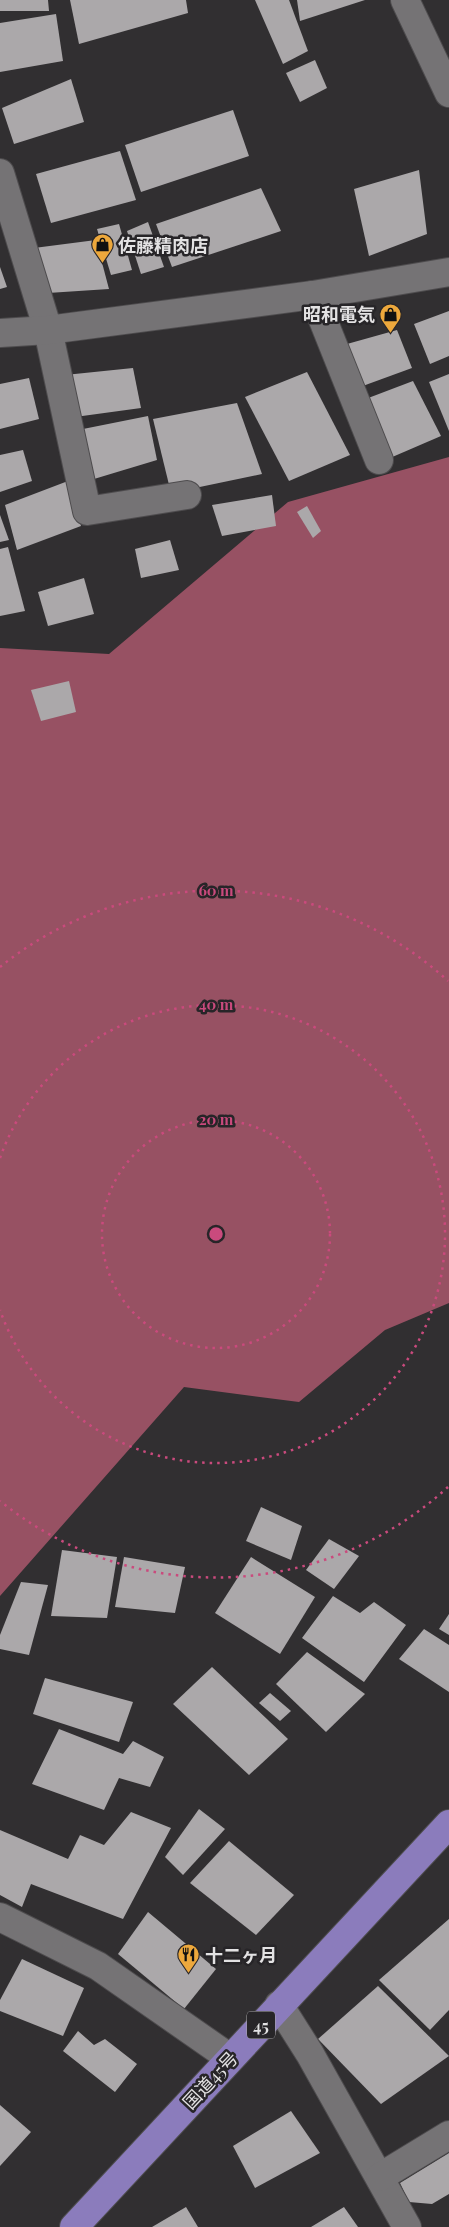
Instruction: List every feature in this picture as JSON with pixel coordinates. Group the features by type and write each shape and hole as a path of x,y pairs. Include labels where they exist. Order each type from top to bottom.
{"highway":[{"name":"国道45号","path":"74,2227 449,1824"}],"street":[{"path":"404,0 449,93"},
{"path":"0,173 48,330 87,511 187,494"},
{"path":"0,333 48,330 313,295 449,272"},
{"path":"313,295 379,460"},
{"path":"0,1917 98,1966 230,2058"},
{"path":"279,2005 310,2054 406,2227"},
{"path":"380,2178 449,2135"}],"shaded area":[{"path":"449,457 449,1303 385,1330 299,1402 184,1387 0,1596 0,648 109,654 288,502"}],"building":[{"path":"0,0 48,0 49,11 0,11"},
{"path":"70,0 186,0 188,13 79,44"},
{"path":"255,0 289,0 308,51 283,64"},
{"path":"297,0 365,0 300,21"},
{"path":"56,14 63,61 0,72 0,23"},
{"path":"315,60 327,88 300,102 286,73"},
{"path":"71,79 84,122 14,144 2,108"},
{"path":"233,110 249,156 141,192 125,145"},
{"path":"120,151 136,200 51,223 36,174"},
{"path":"419,170 427,234 369,256 354,189"},
{"path":"261,188 281,231 172,267 156,224"},
{"path":"148,222 164,267 141,274 127,231"},
{"path":"119,224 132,270 111,275 97,229"},
{"path":"96,240 109,289 48,293 34,248"},
{"path":"0,267 7,287 0,289"},
{"path":"449,311 449,356 430,364 414,324"},
{"path":"397,330 412,368 360,387 347,344"},
{"path":"133,368 141,408 75,417 65,375"},
{"path":"307,372 350,455 289,481 245,397"},
{"path":"449,374 449,431 429,382"},
{"path":"29,378 39,419 0,429 0,384"},
{"path":"413,381 441,436 390,458 363,400"},
{"path":"237,403 262,474 171,493 153,419"},
{"path":"148,416 157,460 94,479 83,429"},
{"path":"23,450 32,481 0,492 0,455"},
{"path":"68,481 81,526 17,550 5,505"},
{"path":"272,495 276,526 222,536 212,505"},
{"path":"307,506 321,531 313,538 297,512"},
{"path":"0,515 9,540 0,542"},
{"path":"170,540 179,570 141,578 135,549"},
{"path":"8,547 25,611 0,616 0,549"},
{"path":"84,578 94,614 48,626 38,592"},
{"path":"69,681 76,712 41,721 31,690"},
{"path":"261,1507 302,1526 291,1560 246,1541"},
{"path":"329,1539 359,1556 334,1589 306,1570"},
{"path":"62,1550 117,1557 107,1618 51,1616"},
{"path":"124,1557 185,1567 175,1613 115,1607"},
{"path":"251,1557 315,1597 280,1654 215,1613"},
{"path":"21,1582 48,1585 29,1655 0,1649 0,1635"},
{"path":"333,1596 360,1613 374,1602 406,1625 364,1682 302,1638"},
{"path":"449,1614 449,1635 439,1629"},
{"path":"424,1629 449,1645 449,1692 399,1659"},
{"path":"307,1652 365,1694 326,1732 276,1684"},
{"path":"212,1667 288,1739 249,1775 173,1704"},
{"path":"45,1678 133,1702 119,1742 33,1714"},
{"path":"270,1693 291,1711 280,1721 259,1703"},
{"path":"59,1729 123,1754 133,1741 164,1757 150,1787 119,1778 104,1810 32,1784"},
{"path":"199,1809 225,1829 183,1875 165,1857"},
{"path":"131,1812 171,1828 123,1919 31,1884 22,1907 0,1895 0,1830 68,1859 80,1835 104,1845"},
{"path":"229,1841 294,1895 256,1935 190,1883"},
{"path":"148,1912 216,1969 184,2009 118,1954"},
{"path":"449,1919 449,2010 430,2030 379,1980"},
{"path":"22,1959 84,1988 63,2036 0,2011 0,2000"},
{"path":"378,1986 449,2056 381,2104 318,2039"},
{"path":"78,2031 94,2045 105,2039 137,2064 115,2092 63,2051"},
{"path":"0,2105 31,2132 0,2166"},
{"path":"291,2111 320,2153 255,2188 233,2146"},
{"path":"449,2153 449,2194 432,2204 409,2202 400,2183"},
{"path":"186,2207 198,2227 152,2227"},
{"path":"344,2207 358,2227 311,2227"}],"place":[{"name":"佐藤精肉店","path":"102,264"},
{"name":"昭和電気","path":"391,333"},
{"name":"十二ヶ月","path":"189,1974"}]}
